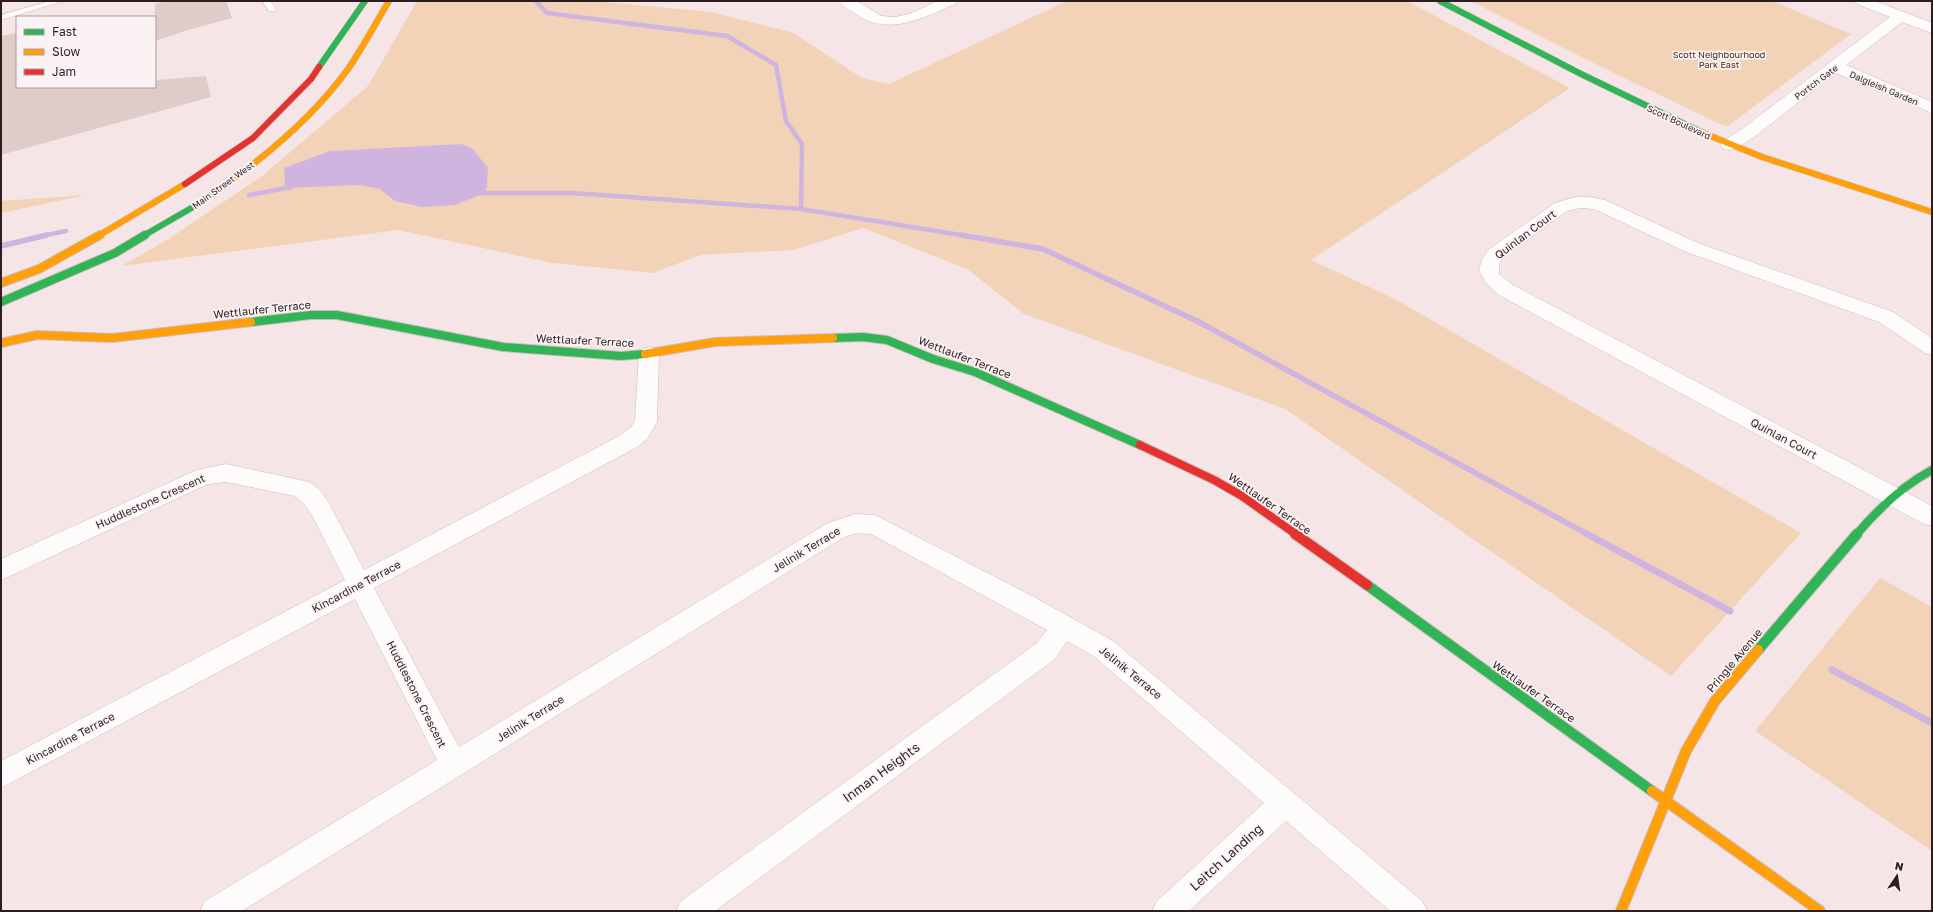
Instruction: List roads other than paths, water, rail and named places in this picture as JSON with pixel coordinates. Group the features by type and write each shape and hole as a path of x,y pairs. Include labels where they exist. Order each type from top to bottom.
{"street":[{"name":"Main Street West","path":"1,283 39,269 115,227 212,168 253,138 311,79 365,1"},
{"name":"Main Street West","path":"1,302 114,253 200,203 240,175 309,114 341,78 389,1"},
{"path":"846,1 875,18 893,21 906,19 950,1"},
{"name":"Scott Boulevard","path":"1440,1 1599,83 1729,145 1776,162 1932,212"},
{"path":"1862,1 1932,28"},
{"name":"Portch Gate","path":"1729,145 1748,133 1836,67 1900,16"},
{"name":"Dalgleish Garden","path":"1836,67 1932,108"},
{"name":"Quinlan Court","path":"1894,497 1506,290 1494,280 1488,270 1488,264 1495,254 1561,207 1578,202 1599,204 1691,247 1886,317 1932,348"},
{"name":"Wettlaufer Terrace","path":"1,343 37,335 112,338 311,315 337,315 503,347 594,354 649,354 715,342 863,337 887,340 932,359 975,372 1175,461 1214,480 1242,496 1820,911"},
{"name":"Kincardine Terrace","path":"1,775 629,441 640,433 646,422 649,354"},
{"name":"Pringle Avenue","path":"1621,911 1630,892 1681,761 1703,718 1731,681 1877,510 1915,479 1932,470"},
{"name":"Huddlestone Crescent","path":"1,570 205,476 226,473 302,488 312,497 321,510 454,765"},
{"path":"1894,497 1932,517"},
{"name":"Jelinik Terrace","path":"215,911 849,524 857,522 875,525 1104,649 1412,911"},
{"name":"Inman Heights","path":"691,911 1046,650 1064,626"},
{"name":"Leitch Landing","path":"1167,911 1286,803"}],"lane":[{"path":"1,18 59,1"},
{"path":"266,1 272,9"}],"waterway":[{"path":"536,1 547,13 727,36 776,65 786,121 802,144 801,209"},
{"path":"249,195 292,187"},
{"path":"475,193 572,193 801,209"},
{"path":"801,209 964,236"},
{"path":"42,236 66,231"},
{"path":"1,246 47,235"},
{"path":"964,236 1043,249 1199,322 1589,535"},
{"path":"1587,534 1730,611"},
{"path":"1832,670 1932,723"}],"park label":[{"name":"Scott Neighbourhood Park East","path":"1719,60"}]}
